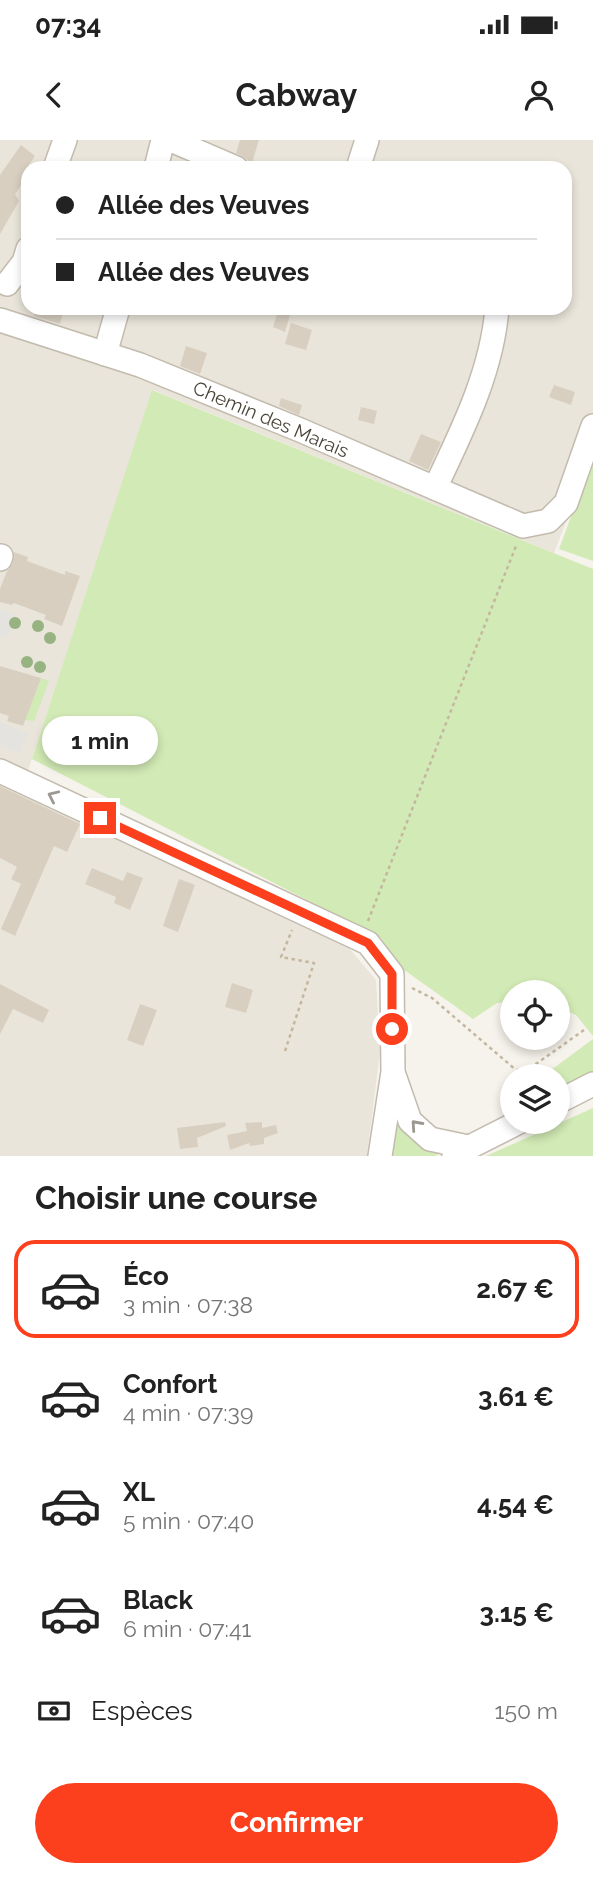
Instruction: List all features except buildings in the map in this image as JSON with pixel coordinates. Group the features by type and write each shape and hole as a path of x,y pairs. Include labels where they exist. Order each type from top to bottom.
{"street":[{"path":"58,161 65,140"},
{"path":"158,161 163,140"},
{"path":"171,140 220,161"},
{"path":"360,161 367,140"},
{"path":"7,284 21,265"},
{"path":"105,354 116,315"},
{"path":"435,488 472,408 495,339 497,315"},
{"name":"Chemin des Marais","path":"0,320 140,365 523,526"},
{"path":"523,526 548,520 566,503 593,426"},
{"path":"0,771 368,943 392,974 393,1072 380,1156"},
{"path":"393,1072 410,1121 430,1139 460,1152 500,1132"},
{"path":"570,1096 593,1084"}],"path":[{"path":"361,940 523,526"},
{"path":"285,1051 314,963 281,957 300,911"},
{"path":"392,986 404,985 432,998 516,1070 529,1069 584,1030"}],"shaded area":[{"path":"0,140 593,140 593,453 554,553 153,390 28,771 348,947 376,980 380,1051 367,1156 0,1156"},
{"path":"0,609 16,615 7,639 0,636"},
{"path":"0,722 28,733 20,754 0,746"}],"green space":[{"path":"152,390 593,569 593,1036 576,1015 570,1012 570,980 500,980 500,1003 473,1019 400,967 381,938 32,759"},
{"path":"593,458 593,561 559,549"},
{"path":"41,678 49,681 34,721 25,720"},
{"path":"593,1039 593,1073 570,1085 570,1064 559,1064"},
{"path":"593,1108 593,1156 486,1156 535,1134 570,1134 570,1118"},
{"path":"394,1111 411,1138 439,1154 386,1156"}],"route":[{"path":"100,818 368,943 392,974 392,1029"}]}
